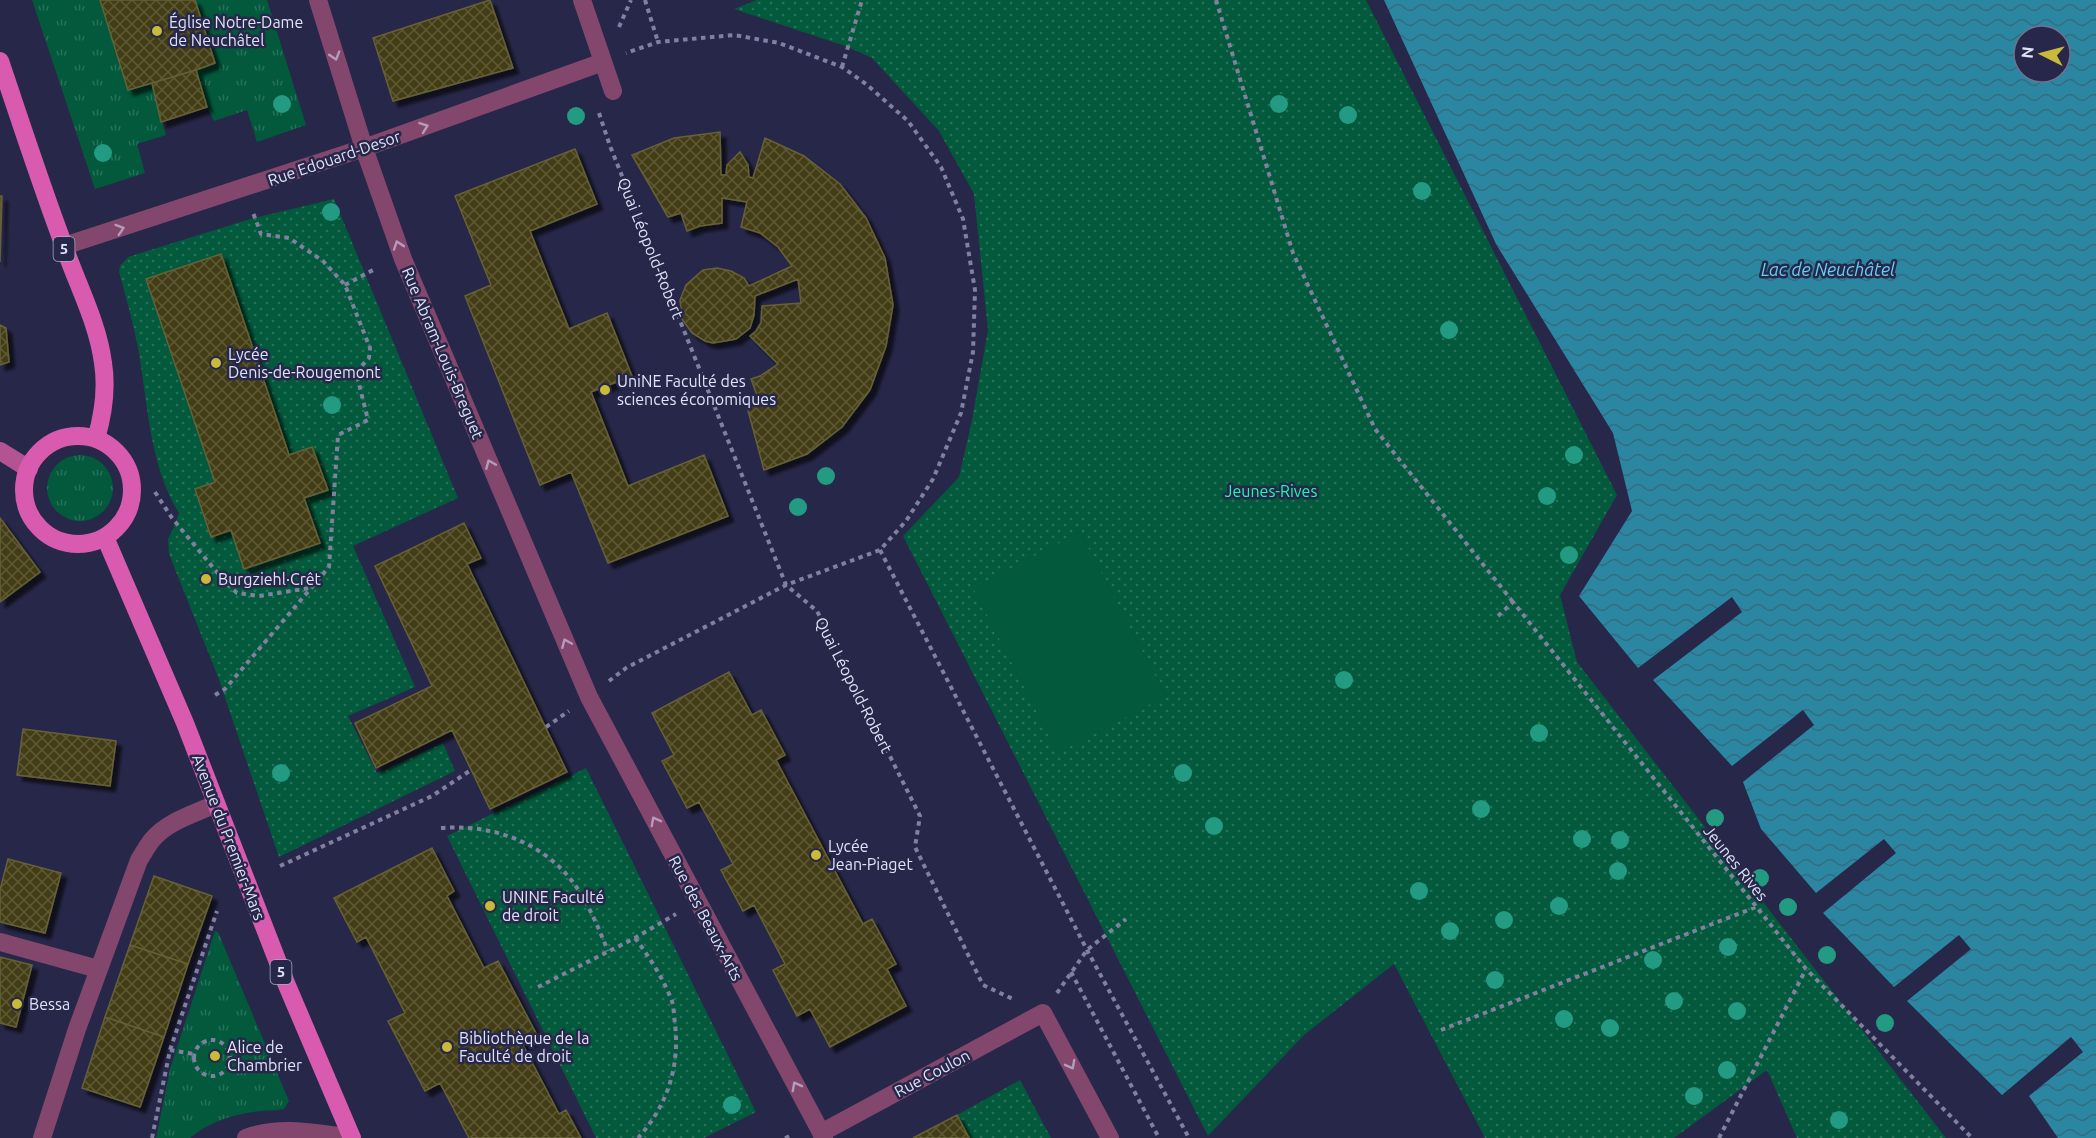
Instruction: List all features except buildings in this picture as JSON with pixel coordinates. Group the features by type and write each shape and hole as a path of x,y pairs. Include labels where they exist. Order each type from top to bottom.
{"main road":[{"name":"5","path":"0,61 94,326 103,362 105,390 96,439"},
{"path":"80,436 96,439 111,448 123,460 130,476 132,493 129,510 120,525 105,537 94,542 67,543 55,539 34,521 26,502 25,482 29,469 44,450 64,438 80,436"},
{"name":"Avenue du Premier-Mars","path":"105,537 180,712 286,983 352,1138"}],"street":[{"name":"Rue Abram-Louis-Breguet","path":"318,0 364,148 402,259 589,697"},
{"path":"582,0 613,91"},
{"name":"Rue Edouard-Desor","path":"64,246 364,148 603,62"},
{"path":"0,451 29,469"},
{"name":"Rue des Beaux-Arts","path":"589,697 822,1136"},
{"path":"42,1138 98,969 139,860 153,839 176,822 216,804"},
{"path":"0,942 98,969"},
{"path":"1043,1013 1110,1138"},
{"name":"Rue Coulon","path":"822,1136 1043,1013"},
{"path":"246,1138 289,1130 352,1138"}],"path":[{"path":"645,0 658,42"},
{"path":"842,67 862,0"},
{"name":"Jeunes Rives","path":"1216,0 1293,253 1375,429 1806,969 1972,1138"},
{"path":"546,727 626,668 786,585 880,550 906,521 933,479 961,413 973,352 975,290 963,219 941,167 908,121 866,84 842,67 779,43 734,35 658,42 603,62"},
{"name":"Quai Léopold-Robert","path":"597,105 614,157 786,585 818,611 920,816 915,847 983,985 1043,1013"},
{"path":"215,695 225,689 329,567 338,435 368,420 356,372 369,358 370,348 345,285 323,261 288,238 261,234 250,206"},
{"path":"345,285 374,270"},
{"path":"155,492 172,518 225,582 237,592 259,596 311,588"},
{"path":"880,550 1087,950 1189,1138"},
{"path":"1498,616 1513,602"},
{"path":"280,866 432,796 471,770"},
{"path":"441,828 460,826 480,828 509,836 544,854 572,880 590,908 608,951"},
{"path":"538,987 635,938 698,901"},
{"path":"1442,1030 1756,907"},
{"path":"152,1138 170,1050 217,911"},
{"path":"1126,919 1087,950 1071,972 1159,1138"},
{"path":"635,938 655,965 673,1004 677,1041 673,1077 661,1107 638,1138"},
{"path":"1719,1138 1806,969"},
{"path":"214,1040 222,1043 228,1050 230,1058 226,1067 219,1074 210,1076 200,1072 195,1064 194,1054 198,1046 205,1041 214,1040"},
{"path":"170,1050 194,1054"}],"green space":[{"path":"32,0 100,0 128,90 152,83 166,135 137,144 145,173 95,189"},
{"path":"195,0 267,0 306,125 257,142 247,110 214,121 207,107 196,70 215,62"},
{"name":"Jeunes-Rives","path":"757,0 1366,0 1617,495 1560,595 1577,662 1946,1138 1797,1138 1767,1070 1674,1138 1485,1138 1394,964 1304,1035 1208,1136 903,536 959,477 972,420 988,330 974,194 939,131 872,58 848,47 734,9"},
{"path":"334,199 458,498 353,546 415,687 348,716 377,773 443,743 455,771 279,857 218,677 169,554 168,539 179,513 161,475 155,454 138,348 119,272 120,266 128,257 250,219"},
{"path":"80,455 92,458 103,465 110,476 113,488 110,500 103,511 92,518 80,521 68,518 57,511 50,500 47,488 50,476 57,465 68,458"},
{"path":"1080,532 1166,696 1058,753 973,588"},
{"path":"586,768 756,1112 704,1138 596,1138 447,836"},
{"path":"215,931 218,932 289,1101 284,1109 251,1112 223,1119 190,1138 156,1138 170,1069"},
{"path":"1020,1080 1051,1138 969,1138 957,1115"}],"water":[{"name":"Lac de Neuchâtel","path":"1384,0 2096,0 2096,1138 2058,1138 2029,1096 2083,1052 2071,1037 2002,1095 1907,1001 1971,949 1959,935 1894,987 1823,913 1896,853 1884,839 1816,893 1761,829 1743,782 1814,725 1803,710 1732,766 1653,680 1742,612 1732,597 1638,668 1579,596 1632,511 1613,433 1496,244"}],"place":[{"name":"Église Notre-Dame de Neuchâtel","path":"157,31"},
{"name":"Lycée Denis-de-Rougemont","path":"216,363"},
{"name":"UniNE Faculté des sciences économiques","path":"605,390"},
{"name":"Burgziehl·Crêt","path":"206,579"},
{"name":"Lycée Jean-Piaget","path":"816,855"},
{"name":"UNINE Faculté de droit","path":"490,906"},
{"name":"Bessa","path":"17,1004"},
{"name":"Bibliothèque de la Faculté de droit","path":"447,1047"},
{"name":"Alice de Chambrier","path":"215,1056"}]}
